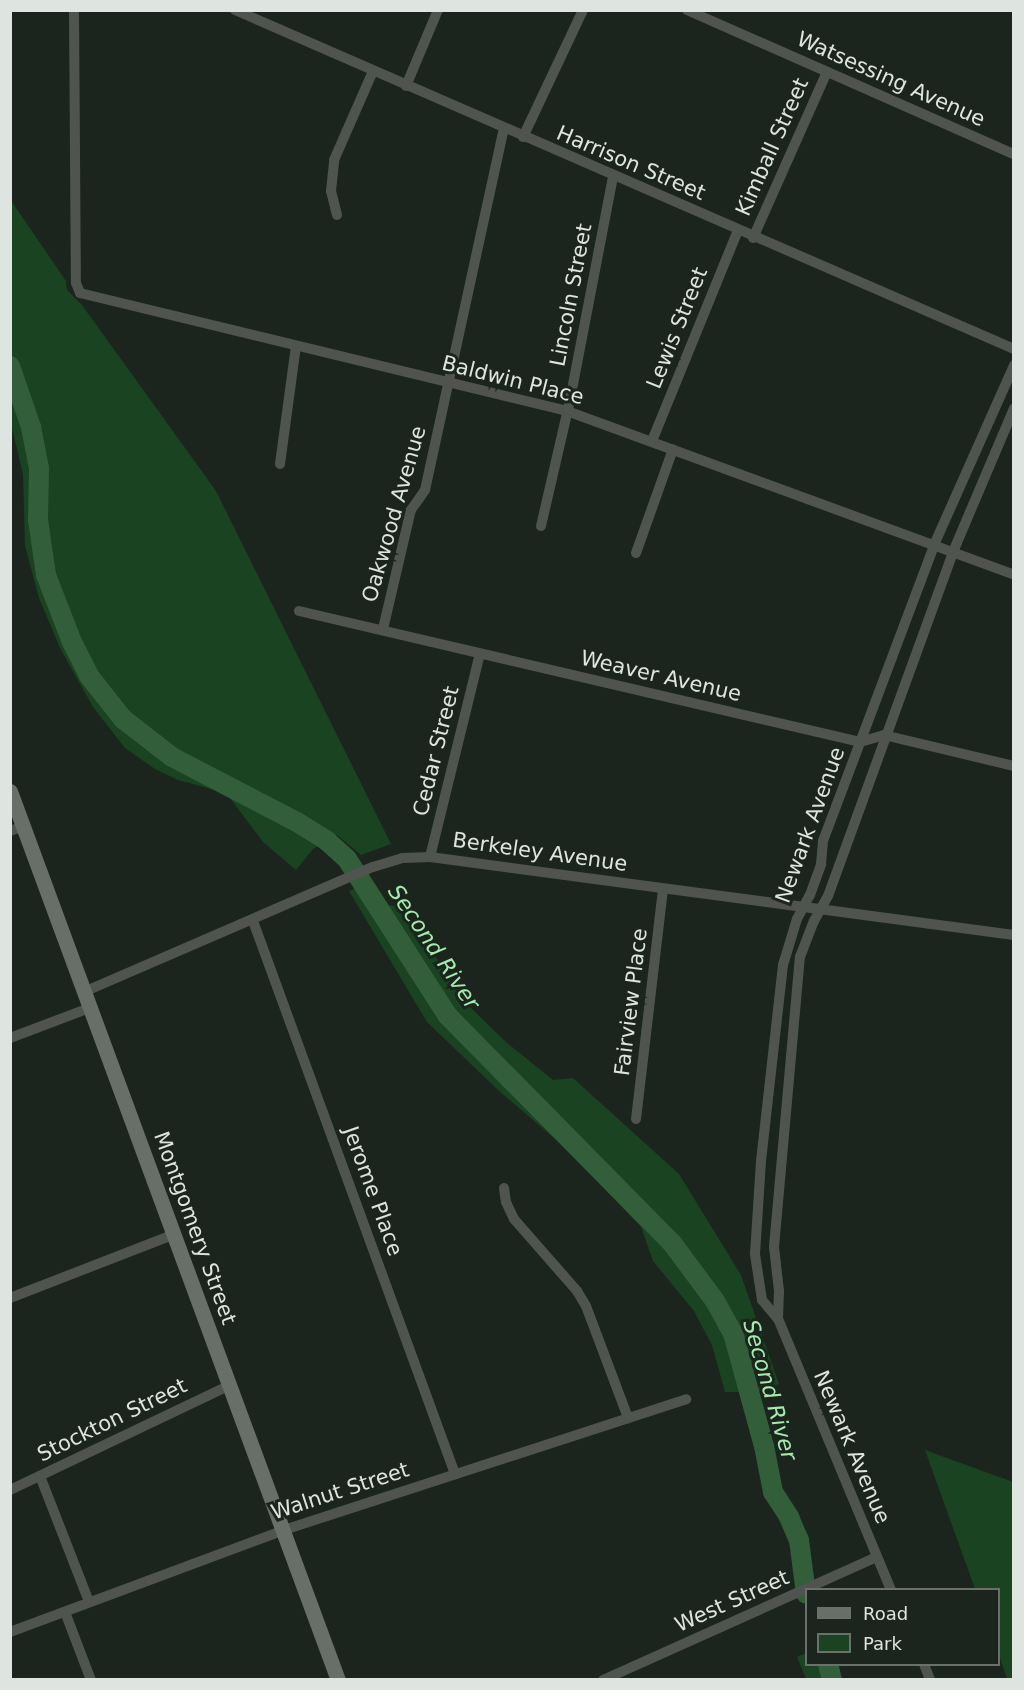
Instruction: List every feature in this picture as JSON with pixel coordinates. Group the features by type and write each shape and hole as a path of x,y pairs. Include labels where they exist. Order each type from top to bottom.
{"street":[{"name":"Baldwin Place","path":"74,10 76,283 80,293 567,411 1014,575"},
{"name":"Harrison Street","path":"235,10 1014,349"},
{"path":"406,86 438,10"},
{"path":"523,137 583,10"},
{"name":"Watsessing Avenue","path":"687,10 1014,154"},
{"path":"337,215 331,191 334,160 373,71"},
{"name":"Kimball Street","path":"753,237 827,72"},
{"name":"Oakwood Avenue","path":"383,629 411,510 425,490 504,129"},
{"name":"Lincoln Street","path":"541,526 567,411 613,176"},
{"name":"Lewis Street","path":"652,441 738,230"},
{"path":"280,464 296,346"},
{"name":"Newark Avenue","path":"890,1588 778,1319 762,1300 756,1254 760,1172 783,965 796,919 804,907 821,864 823,841 934,545 1014,365"},
{"name":"Newark Avenue","path":"778,1319 779,1291 774,1247 800,957 828,896 884,735 953,552 1014,408"},
{"path":"636,553 673,449"},
{"name":"Weaver Avenue","path":"299,611 860,742 884,735 1014,766"},
{"name":"Cedar Street","path":"430,857 480,654"},
{"name":"Montgomery Street","path":"10,791 17,828 86,991 338,1680"},
{"name":"Berkeley Avenue","path":"86,991 253,921 344,879 403,858 430,857 1014,934"},
{"name":"Fairview Place","path":"636,1119 663,889"},
{"name":"Jerome Place","path":"253,921 455,1474"},
{"path":"10,1038 92,1007"},
{"path":"504,1188 506,1202 514,1219 577,1292 586,1306 628,1418"},
{"path":"10,1298 175,1234"},
{"name":"Stockton Street","path":"10,1490 230,1385"},
{"name":"Walnut Street","path":"10,1632 284,1530 686,1399"},
{"path":"40,1476 89,1602"},
{"name":"West Street","path":"808,1588 877,1557"},
{"name":"West Street","path":"603,1680 627,1674 805,1589"},
{"path":"65,1612 91,1680"},
{"path":"924,1666 930,1680"}],"green space":[{"path":"10,199 66,281 67,290 82,305 216,491 391,844 361,855 337,835 313,849 296,870 263,842 230,798 215,790 178,780 155,769 125,748 93,707 60,648 39,598 25,546 23,474 10,420"},
{"path":"373,881 388,905 401,907 472,1009 507,1043 553,1080 573,1078 679,1174 741,1275 779,1384 758,1392 725,1392 712,1345 694,1311 653,1261 641,1227 568,1150 498,1090 427,1022 349,891"},
{"path":"925,1450 1013,1482 1013,1679 1007,1679 1000,1658 1000,1588 975,1588"},
{"path":"805,1653 805,1666 828,1666 832,1679 806,1679 797,1657"}],"waterway":[{"name":"Second River","path":"10,366 31,427 39,468 38,520 46,575 72,642 89,676 123,719 172,757 297,822 326,840 347,859 447,1015 672,1243 715,1301 733,1333 764,1446 773,1492 789,1517 799,1540 805,1588"},
{"name":"Second River","path":"828,1666 832,1680"}]}
